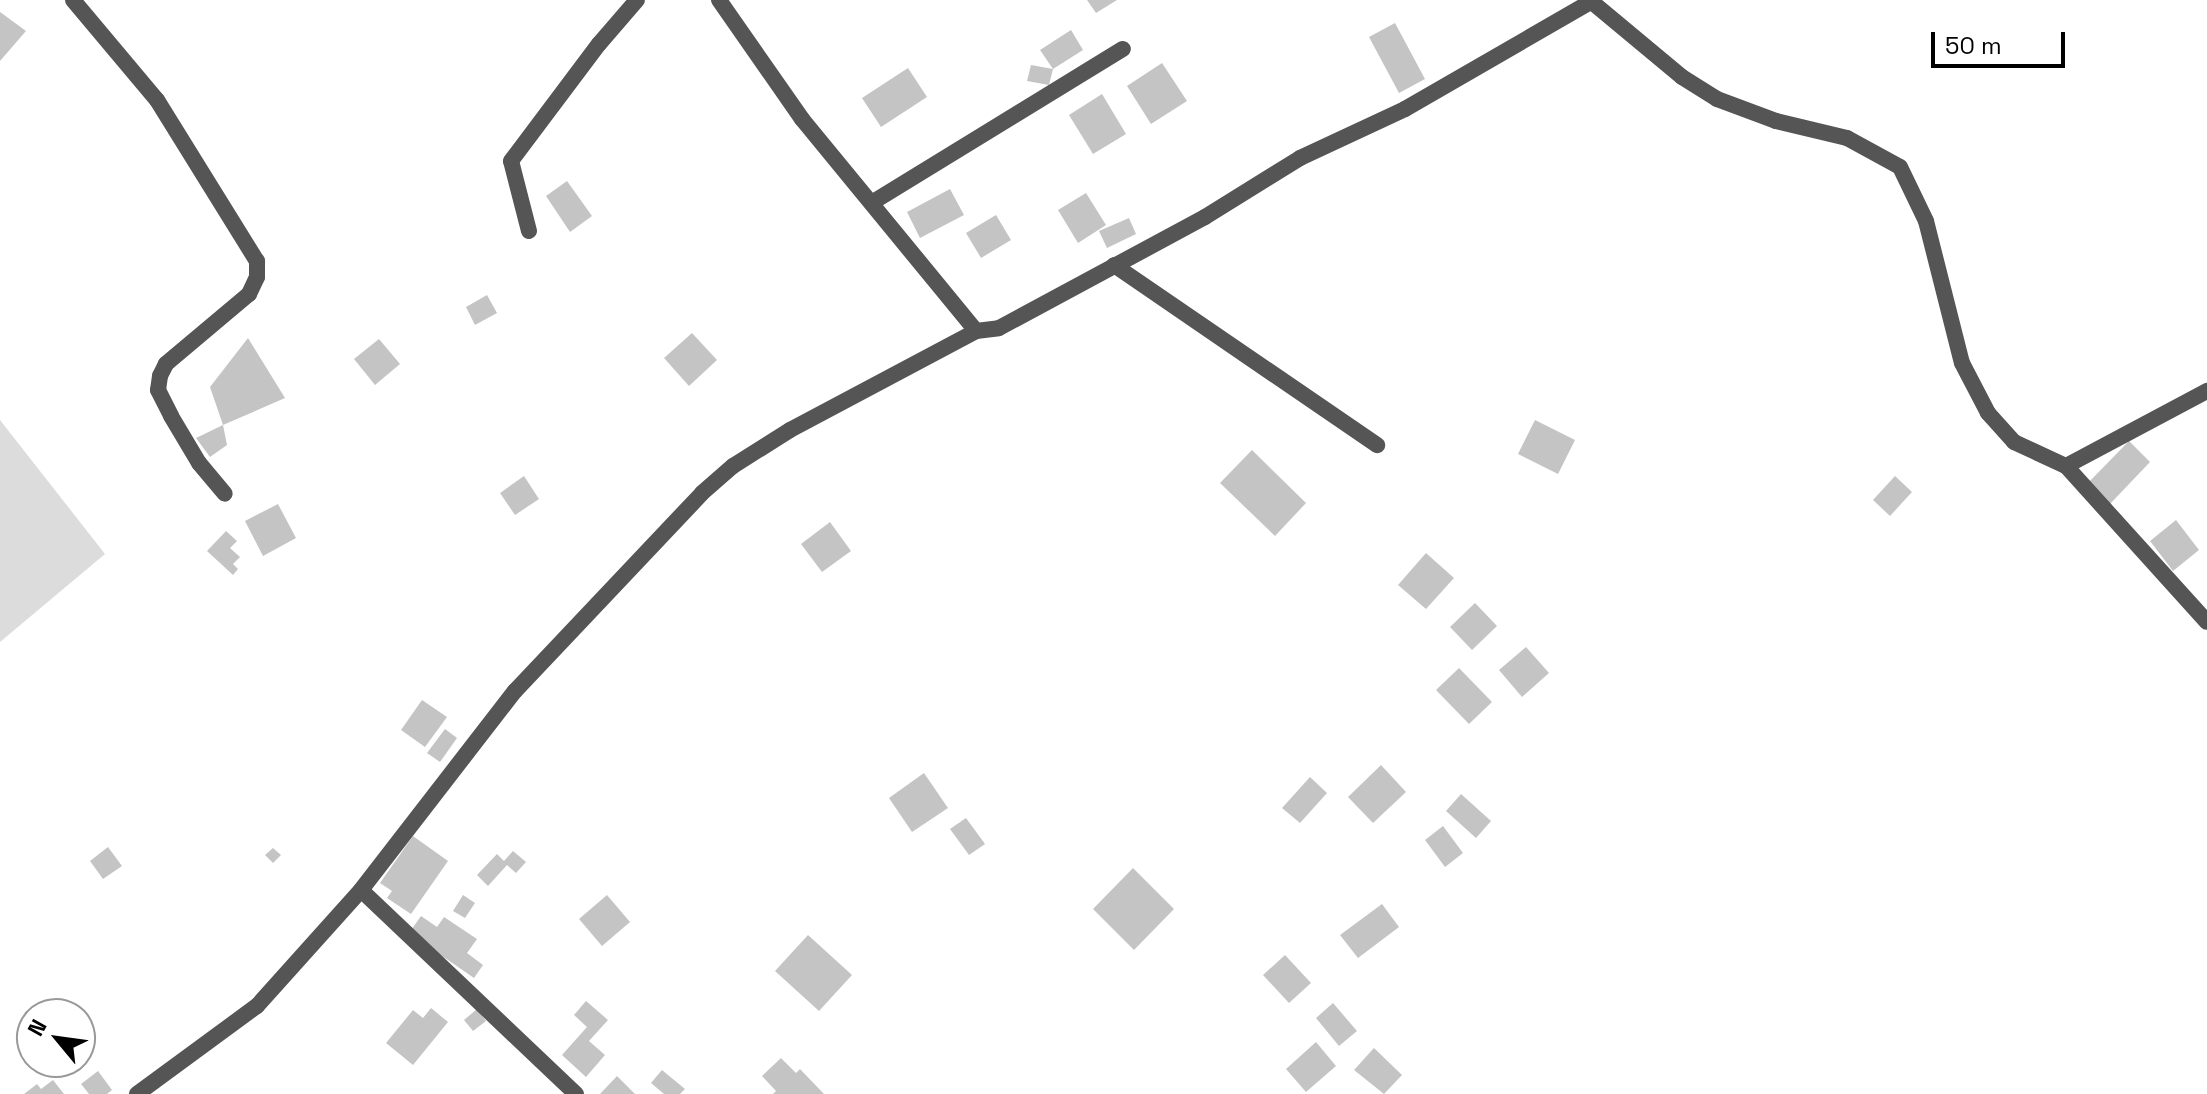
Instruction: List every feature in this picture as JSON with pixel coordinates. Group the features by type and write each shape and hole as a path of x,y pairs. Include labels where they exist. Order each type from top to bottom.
{"street":[{"path":"73,0 157,100 257,261 257,277 249,294 166,364 158,390 199,463 225,494"},
{"path":"529,231 511,161 599,44 637,0"},
{"path":"719,0 802,119 976,331"},
{"path":"137,1094 257,1006 361,890 515,691 702,493 733,466 790,430 976,331 999,328 1205,217 1300,158 1405,109 1593,1 1682,77 1717,99 1776,121 1847,138 1900,167 1926,221 1962,363 1988,413 2014,442 2066,466 2207,622"},
{"path":"873,202 1123,49"},
{"path":"1114,265 1377,445"},
{"path":"2066,466 2207,391"},
{"path":"361,890 576,1094"}],"shaded area":[{"path":"0,420 105,554 0,642"}],"building":[{"path":"1087,0 1117,0 1096,13"},
{"path":"0,12 26,31 0,61"},
{"path":"1395,23 1425,79 1399,93 1369,37"},
{"path":"1071,30 1083,50 1053,69 1040,50"},
{"path":"1162,63 1187,101 1151,124 1127,86"},
{"path":"1031,65 1053,69 1049,85 1027,81"},
{"path":"908,68 927,97 881,127 862,98"},
{"path":"1102,94 1126,134 1093,154 1069,115"},
{"path":"567,181 592,216 570,232 546,196"},
{"path":"950,189 964,215 920,238 907,212"},
{"path":"1086,193 1106,225 1078,243 1058,210"},
{"path":"996,215 1011,240 981,258 966,233"},
{"path":"1129,218 1136,234 1107,248 1099,231"},
{"path":"487,295 497,313 475,325 466,307"},
{"path":"692,333 717,360 689,386 664,358"},
{"path":"248,338 285,398 223,425 210,387"},
{"path":"379,339 400,364 375,385 354,359"},
{"path":"1535,420 1575,440 1558,474 1518,454"},
{"path":"223,425 227,445 210,457 196,438"},
{"path":"2129,441 2150,462 2109,505 2087,484"},
{"path":"1252,450 1306,503 1275,536 1220,483"},
{"path":"524,476 539,499 515,515 500,493"},
{"path":"1895,476 1912,492 1890,516 1873,500"},
{"path":"278,504 296,538 263,556 245,521"},
{"path":"2176,520 2199,550 2173,571 2150,541"},
{"path":"830,522 851,551 822,572 801,544"},
{"path":"226,531 237,541 230,548 240,557 233,564 238,569 233,575 207,551"},
{"path":"1426,553 1454,578 1426,609 1398,585"},
{"path":"1475,603 1497,626 1472,650 1450,627"},
{"path":"1526,647 1549,673 1522,697 1499,670"},
{"path":"1459,668 1492,702 1469,724 1436,690"},
{"path":"422,700 447,717 425,747 401,730"},
{"path":"445,729 457,738 440,762 427,753"},
{"path":"1381,765 1406,792 1373,823 1348,797"},
{"path":"924,773 948,808 912,832 889,798"},
{"path":"1310,777 1327,793 1300,823 1282,808"},
{"path":"1461,794 1491,821 1476,838 1446,811"},
{"path":"966,818 985,844 969,855 950,829"},
{"path":"1443,826 1463,853 1445,867 1425,840"},
{"path":"413,836 448,861 411,914 387,898 392,891 380,883"},
{"path":"108,847 122,866 103,879 90,861"},
{"path":"273,848 281,855 273,863 265,855"},
{"path":"513,851 526,862 516,873 507,865 488,886 477,875 497,854 504,861"},
{"path":"1133,868 1174,909 1134,950 1093,909"},
{"path":"463,895 475,903 465,918 453,911"},
{"path":"607,895 630,922 602,946 579,919"},
{"path":"1382,904 1399,927 1358,958 1340,935"},
{"path":"421,916 437,927 444,917 477,939 467,953 483,965 474,978 409,933"},
{"path":"808,935 852,975 819,1011 775,971"},
{"path":"1285,955 1311,983 1289,1003 1263,975"},
{"path":"586,1001 608,1020 589,1041 605,1055 586,1077 562,1055 587,1027 574,1015"},
{"path":"1333,1003 1357,1031 1339,1046 1316,1018"},
{"path":"431,1008 448,1022 413,1065 386,1043 413,1010 423,1018"},
{"path":"477,1009 486,1021 473,1031 464,1020"},
{"path":"1316,1042 1336,1066 1306,1092 1286,1069"},
{"path":"1374,1048 1402,1075 1384,1094 1354,1070"},
{"path":"781,1058 796,1073 800,1069 824,1094 773,1094 776,1091 762,1076"},
{"path":"662,1070 685,1089 680,1094 664,1094 651,1083"},
{"path":"98,1071 112,1090 107,1094 89,1094 81,1084 89,1078 96,1078"},
{"path":"617,1076 635,1094 600,1094"},
{"path":"53,1080 64,1094 24,1094 37,1084 41,1089"}]}
